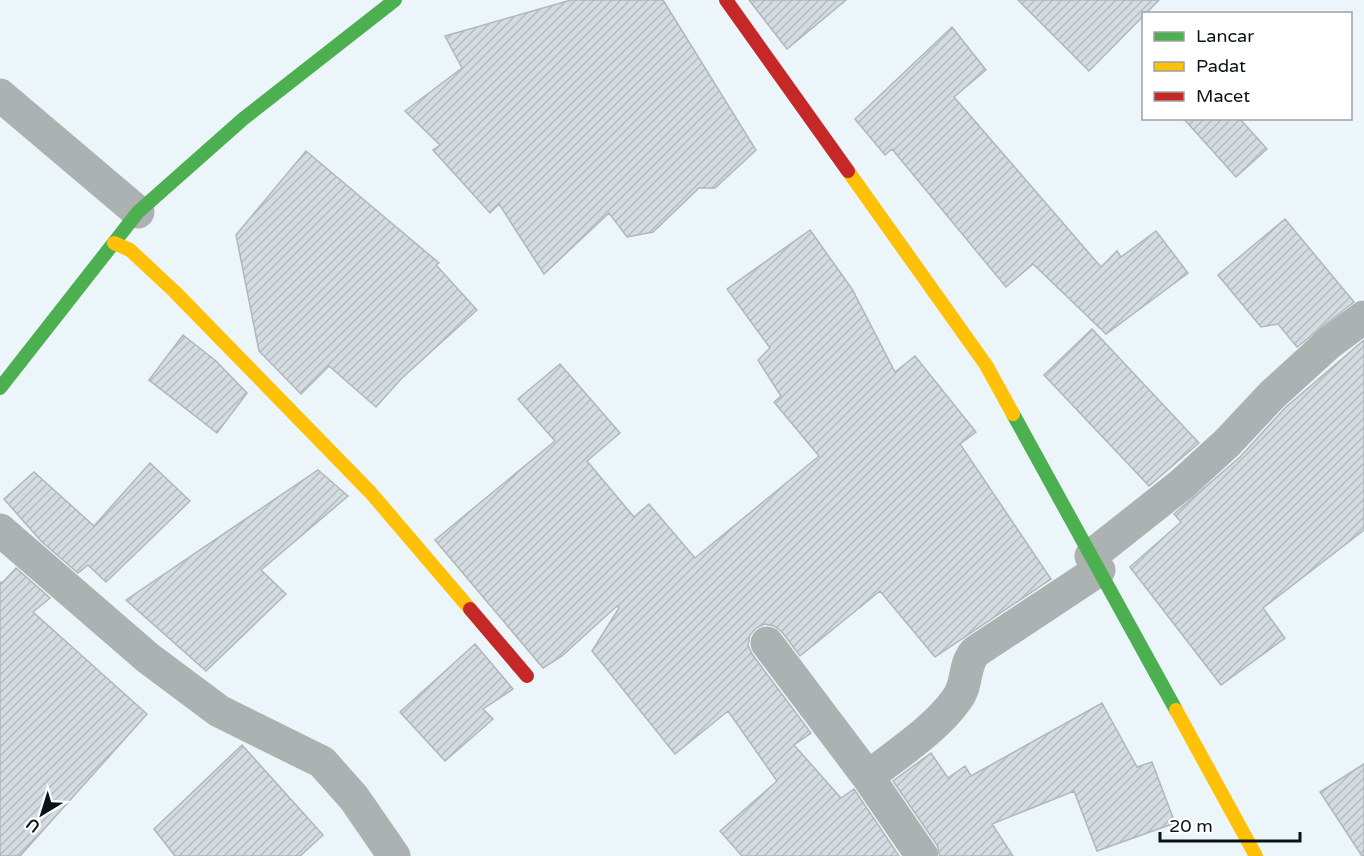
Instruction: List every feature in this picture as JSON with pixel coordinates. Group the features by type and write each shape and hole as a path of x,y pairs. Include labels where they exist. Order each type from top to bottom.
{"street":[{"path":"0,388 138,212 243,119 395,0"},
{"path":"726,0 986,365 1256,856"},
{"path":"0,94 138,212"},
{"path":"114,243 130,250 175,292 371,493 527,676"},
{"path":"868,777 912,742 954,703 961,693 969,658 975,652 1095,563 1227,443 1272,395 1328,344 1364,317"},
{"path":"0,530 148,658 219,711 322,762 354,798 394,856"},
{"path":"767,642 868,777 922,856"}],"building":[{"path":"571,0 663,0 756,150 715,188 699,188 653,232 627,237 609,213 544,274 499,204 490,213 433,150 440,145 405,111 462,68 445,36"},
{"path":"749,0 846,0 787,49"},
{"path":"1018,0 1159,0 1147,12 1142,12 1142,17 1089,71"},
{"path":"952,27 986,70 954,97 1101,267 1117,251 1121,257 1156,231 1188,273 1106,334 1033,264 1006,287 892,149 885,155 855,119"},
{"path":"1185,120 1241,120 1267,149 1236,177"},
{"path":"306,151 439,263 436,265 477,310 402,378 376,407 329,366 301,394 259,351 236,235"},
{"path":"1285,219 1354,302 1297,347 1278,324 1261,327 1218,275"},
{"path":"810,230 852,289 895,372 915,356 976,432 960,444 1051,579 935,657 880,591 800,656 782,632 774,626 765,624 756,628 750,635 748,645 752,654 811,733 794,745 841,798 854,789 899,856 742,856 720,831 777,781 728,711 675,754 592,651 619,608 617,606 562,656 543,668 435,540 555,441 518,399 560,364 620,433 587,461 634,517 649,504 695,558 819,456 774,402 781,396 758,360 770,348 727,289"},
{"path":"1092,329 1199,443 1149,486 1044,375"},
{"path":"183,335 216,361 247,393 217,433 149,380"},
{"path":"1364,340 1364,530 1263,608 1285,638 1221,685 1130,567 1181,522 1174,514 1240,457 1285,408"},
{"path":"150,463 190,501 106,582 88,565 78,573 41,541 4,499 34,472 94,526"},
{"path":"318,470 348,496 261,570 286,594 206,671 126,600"},
{"path":"16,568 50,598 33,612 147,714 20,856 0,856 0,582 2,583"},
{"path":"475,644 513,689 483,709 493,719 445,761 400,712"},
{"path":"1102,703 1137,767 1152,762 1175,823 1097,851 1074,791 992,824 1013,856 940,856 937,845 893,781 931,753 948,778 965,766 971,776"},
{"path":"242,745 323,835 300,856 175,856 154,829"},
{"path":"1364,764 1364,856 1362,856 1320,792"}],"traffic: fast":[{"path":"0,388 138,212 243,119 395,0"},
{"path":"1013,414 1176,710"}],"traffic: slow":[{"path":"848,171 986,365 1013,414"},
{"path":"114,243 130,250 175,292 371,493 470,609"},
{"path":"1176,710 1256,856"}],"traffic: jam":[{"path":"726,0 848,171"},
{"path":"470,609 527,676"}]}
